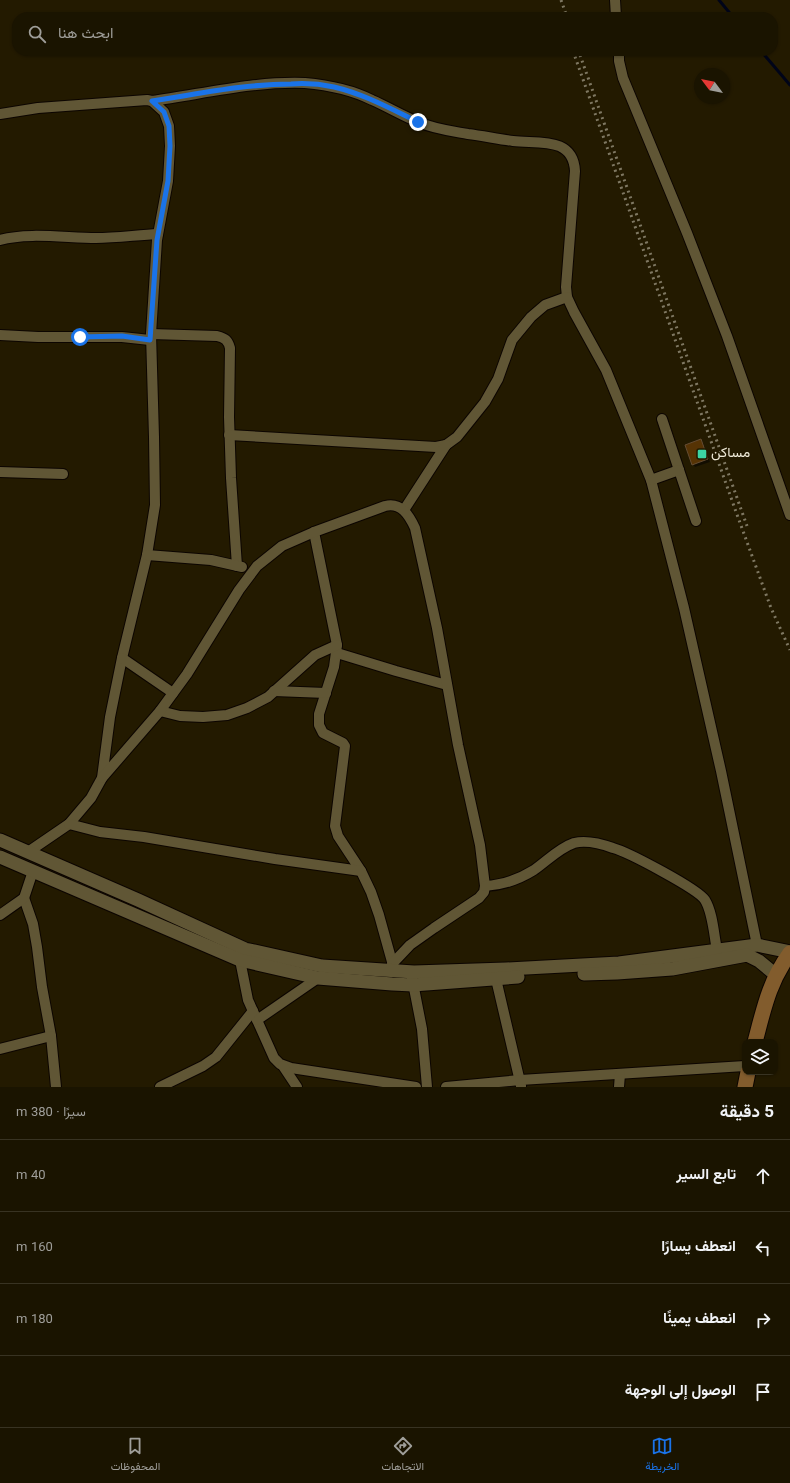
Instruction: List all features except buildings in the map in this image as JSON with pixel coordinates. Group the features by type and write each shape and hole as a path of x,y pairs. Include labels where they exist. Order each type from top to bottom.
{"main road":[{"path":"756,1039 765,1002 776,974 790,952"},
{"path":"745,1087 747,1075"}],"street":[{"path":"615,0 616,12"},
{"path":"619,56 623,78 687,233 727,336 790,515"},
{"path":"0,114 53,107 147,100 152,101 243,86 305,84 333,87 370,99 418,122 435,128 514,142 550,143 558,146 571,156 575,167 566,287 568,297 574,312 606,370 651,480 684,608 721,771 757,945"},
{"path":"102,778 110,717 122,658 147,555 155,505 150,337 158,234 168,181 170,146 169,126 164,112 152,101"},
{"path":"0,240 33,236 97,238 158,234"},
{"path":"404,510 446,445 457,437 485,402 498,379 512,340 531,317 545,305 568,297"},
{"path":"0,335 38,337 150,337 197,335 217,336 226,339 230,348 229,435 237,566"},
{"path":"662,419 696,521"},
{"path":"229,435 436,447 446,445"},
{"path":"651,480 679,470"},
{"path":"0,472 63,474"},
{"path":"28,852 68,824 91,798 102,778 160,711 187,674 226,610 257,566 282,546 314,532 388,505 398,506 404,510 411,519 415,528 437,628 458,745 480,845 486,886 484,892 479,898 410,945 393,967"},
{"path":"314,532 337,649 334,667 318,714 320,729 325,734 343,743 345,746 336,820 336,832 361,871 379,915 396,984"},
{"path":"147,555 211,560 253,571"},
{"path":"160,711 180,716 203,717 227,715 247,708 268,697 315,655 337,649 396,671 447,685"},
{"path":"122,658 173,693"},
{"path":"274,691 326,693"},
{"path":"68,824 100,832 144,837 275,860 361,871"},
{"path":"0,840 138,900 245,949 322,966 393,967 411,971 506,969 619,963 757,945 769,946 790,952"},
{"path":"486,886 510,882 521,877 562,849 575,843 588,843 612,847 648,864 704,898 709,908 716,950"},
{"path":"0,857 240,960 318,978 413,985 672,970 747,955 759,961 776,974"},
{"path":"0,915 24,898 33,871"},
{"path":"24,898 34,924 51,1036 56,1087"},
{"path":"240,960 248,1000 255,1016 274,1058 283,1066 297,1087"},
{"path":"411,971 422,1029 427,1087"},
{"path":"160,1087 203,1066 216,1057 255,1016 318,978"},
{"path":"496,979 521,1084"},
{"path":"0,1048 51,1036"},
{"path":"283,1066 416,1087"},
{"path":"446,1087 521,1084 620,1074 742,1066"},
{"path":"619,1087 620,1074"}],"waterway":[{"path":"719,0 729,12"},
{"path":"765,56 790,85"}],"railway":[{"path":"561,0 565,12"},
{"path":"575,56 735,509 771,608 790,650"},
{"path":"580,56 747,526"}],"place":[{"name":"مساكن","path":"702,454"}],"route":[{"path":"80,337 122,336 150,340 157,240 168,181 170,146 169,126 164,112 152,101 243,86 305,84 333,87 370,99 418,122"}]}
